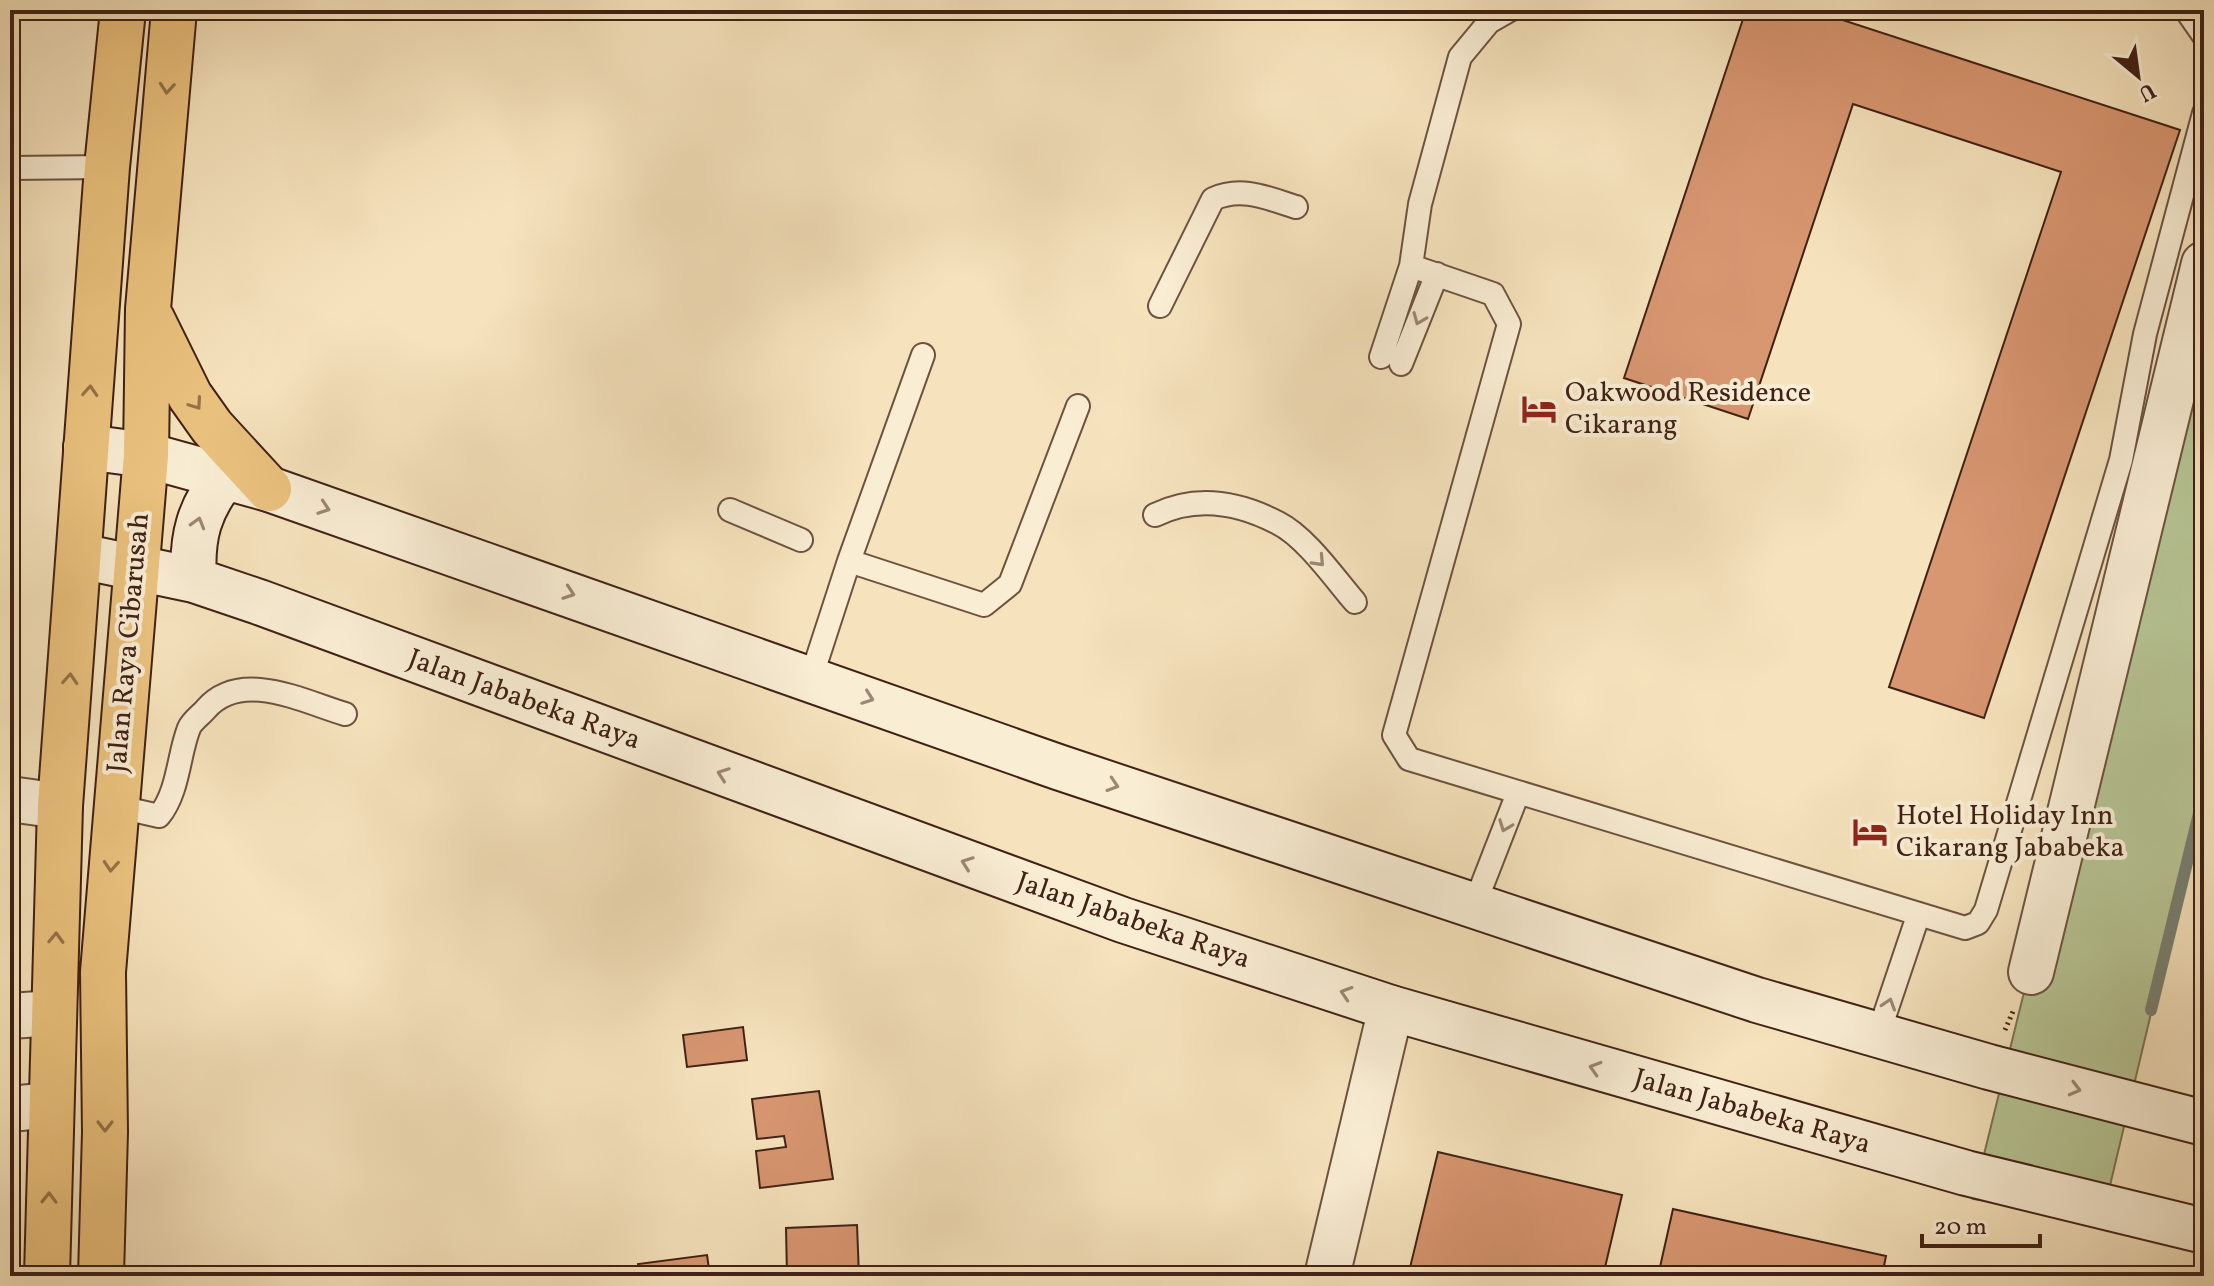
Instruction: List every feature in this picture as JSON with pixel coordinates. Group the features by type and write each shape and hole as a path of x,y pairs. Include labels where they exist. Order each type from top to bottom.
{"main road":[{"name":"Jalan Raya Cibarusah","path":"47,1276 31,1107 54,1013 60,806 107,167 123,10"},
{"name":"Jalan Raya Cibarusah","path":"101,1276 105,1132 103,972 146,455 148,309 174,10"},
{"path":"2031,972 2204,264"},
{"path":"148,309 190,396 212,427 269,489"},
{"path":"86,447 146,455 269,489 1058,767 1757,1000 1994,1068 2204,1123"},
{"path":"194,580 192,551 196,523 208,497 226,475"},
{"name":"Jalan Jababeka Raya","path":"80,556 135,565 194,580 1109,915 1391,1008 1966,1173 2196,1229"},
{"path":"10,799 60,806"},
{"path":"1327,1276 1391,1008"},
{"path":"10,1016 54,1013"}],"lane":[{"path":"1437,274 1391,360 1411,266 1420,204 1460,57 1489,22 1510,10"},
{"path":"2186,10 2204,36"},
{"path":"1411,266 1493,294 1509,324 1394,735 1409,759 1965,928 1978,923 1986,910 2121,460 2145,334 2204,113"},
{"path":"10,168 107,167"},
{"path":"1160,306 1213,199 1226,193 1248,191 1296,207"},
{"path":"811,678 849,561 923,355"},
{"path":"849,561 984,605 1010,584 1078,406"},
{"path":"1155,515 1211,500 1280,523 1319,559 1355,602"},
{"path":"730,510 801,540"},
{"path":"115,806 159,816 175,784 190,726 214,700 231,691 254,688 345,714"},
{"path":"1474,906 1518,793"},
{"path":"1878,1035 1918,916"}],"path":[{"path":"1994,1068 2031,972"}],"green space":[{"path":"2204,263 2204,791 2102,1219 1973,1199"}],"building":[{"path":"1746,10 1812,10 2180,130 1984,718 1889,687 2061,172 1853,104 1748,419 1624,378"},
{"path":"743,1027 747,1060 687,1067 683,1035"},
{"path":"819,1091 833,1179 760,1188 756,1151 786,1147 784,1136 757,1139 752,1099"},
{"path":"1438,1152 1622,1195 1603,1276 1408,1276"},
{"path":"1673,1209 1886,1256 1882,1276 1658,1276"},
{"path":"857,1225 859,1276 787,1276 786,1228"},
{"path":"707,1255 710,1276 640,1276 638,1264"}],"waterway":[{"path":"2151,1010 2204,793"}],"place":[{"name":"Oakwood Residence Cikarang","path":"1539,409"},
{"name":"Hotel Holiday Inn Cikarang Jababeka","path":"1870,832"}]}
